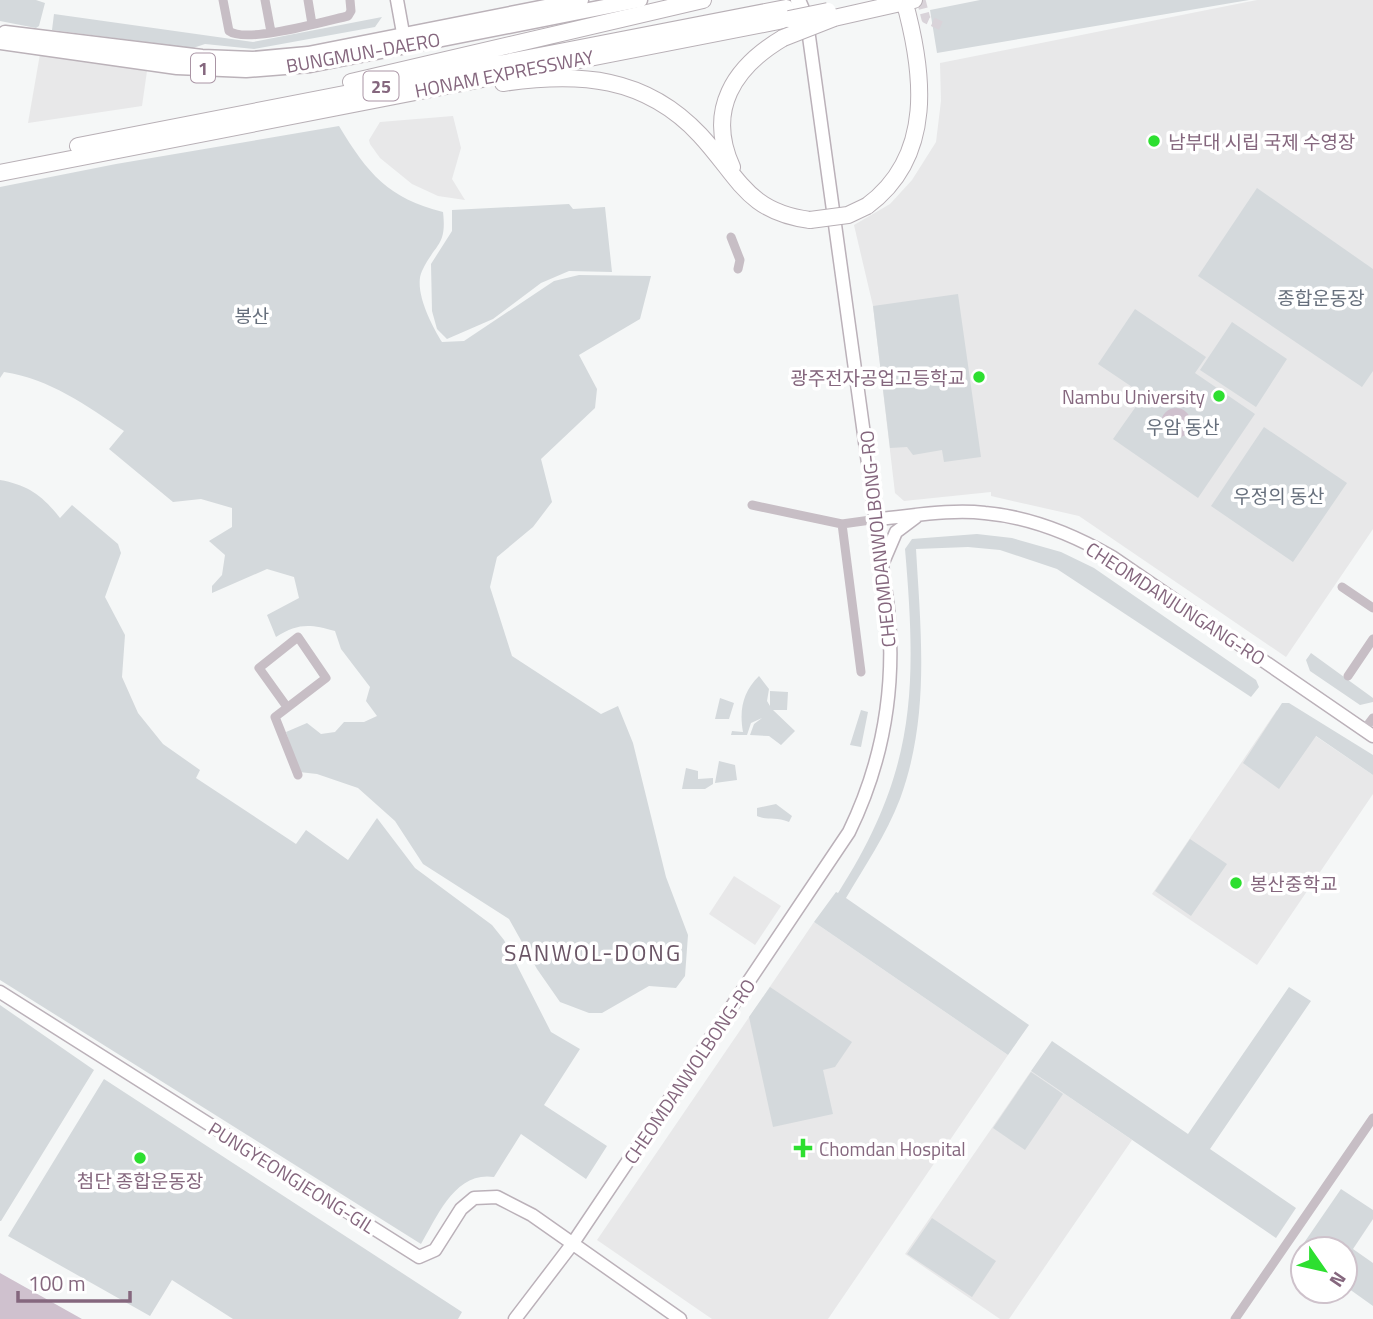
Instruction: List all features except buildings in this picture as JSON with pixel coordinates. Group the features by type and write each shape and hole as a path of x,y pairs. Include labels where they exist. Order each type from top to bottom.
{"highway":[{"path":"261,109 308,92 542,35 703,0"},
{"name":"HONAM EXPRESSWAY","path":"0,162 261,109 791,9 884,0"},
{"path":"894,0 909,61 912,90 908,129 900,152 883,179 864,197 840,208 810,216 755,193 732,167 723,139 724,107 735,78 757,54 783,38 834,18 914,0"},
{"path":"349,104 398,103 544,77 605,80 652,97 685,121 739,185 762,206 789,217 842,216 860,210 882,194 905,163 918,125 920,90 916,53 904,0"},
{"name":"HONAM EXPRESSWAY","path":"0,173 349,104 791,9"}],"main road":[{"name":"BUNGMUN-DAERO","path":"0,42 177,66 246,70 310,65 404,39 581,0"},
{"name":"BUNGMUN-DAERO","path":"0,32 220,59 308,54 640,0"},
{"path":"807,0 807,21"},
{"path":"791,9 807,21"}],"street":[{"path":"223,0 229,31 236,35 271,32 348,16 351,11 350,0"},
{"path":"265,0 271,32"},
{"path":"308,0 312,24"},
{"path":"397,0 404,39"},
{"name":"CHEOMDANWOLBONG-RO","path":"514,1319 573,1243 705,1050 854,823 870,780 889,702 889,622 878,519 807,21"},
{"path":"731,237 740,260 738,269"},
{"path":"752,505 842,524 878,519"},
{"name":"CHEOMDANJUNGANG-RO","path":"878,519 986,513 1033,523 1091,545 1369,733"},
{"path":"883,563 896,532 918,516"},
{"path":"842,524 862,672"},
{"path":"1342,587 1373,608"},
{"path":"286,708 259,668 298,637 326,678 275,717 298,775"},
{"path":"1348,676 1373,639"},
{"path":"1369,733 1373,718"},
{"name":"PUNGYEONGJEONG-GIL","path":"0,992 419,1257 435,1250 461,1209 474,1198 497,1197 515,1205 573,1243"},
{"path":"1235,1319 1373,1118"},
{"path":"573,1243 680,1319"}],"shaded area":[{"name":"Nambu University","path":"1257,0 1373,0 1373,529 1286,657 1079,516 991,496 991,492 904,501 895,493 873,306 854,225 890,204 912,180 936,142 941,101 940,63"},
{"path":"40,54 147,71 142,106 28,123"},
{"path":"453,116 461,148 452,179 465,200 438,196 412,184 380,158 370,144 369,140 380,122"},
{"path":"1176,408 1187,412 1191,423 1187,434 1176,438 1165,434 1161,423 1165,412"},
{"path":"1277,710 1373,775 1373,794 1257,965 1152,894"},
{"path":"734,876 781,906 755,945 709,914"},
{"name":"Chomdan Hospital","path":"814,922 1008,1055 828,1319 712,1319 597,1240"},
{"path":"1031,1071 1132,1140 1009,1319 1000,1319 905,1254"},
{"path":"0,1273 82,1319 0,1319"}],"green space":[{"path":"0,0 36,0 45,3 39,26 36,28 0,21"},
{"path":"980,0 1249,0 937,53 930,10"},
{"path":"54,14 253,42 382,17 375,27 254,49 205,44 193,48 52,30"},
{"name":"봉산","path":"339,126 360,158 381,182 408,199 443,212 442,239 422,271 420,279 425,308 442,342 464,341 554,281 579,275 651,276 640,319 579,355 597,389 595,408 541,459 552,502 533,527 497,557 490,587 512,656 601,714 618,706 633,743 666,877 688,935 685,976 676,988 649,986 602,1013 589,1013 560,1002 537,969 509,919 423,864 395,821 358,788 317,774 299,772 286,732 307,723 321,734 335,732 344,722 364,722 377,716 366,701 370,687 341,649 335,631 304,626 276,637 267,615 299,598 294,577 267,569 212,593 212,586 222,575 225,555 209,541 232,527 232,508 201,499 173,502 109,449 124,431 52,387 21,375 4,372 0,378 0,187"},
{"name":"종합운동장","path":"1257,188 1373,269 1373,371 1362,387 1198,276"},
{"path":"569,204 573,209 605,207 612,272 569,271 541,283 493,319 447,339 437,329 432,311 431,264 452,231 452,210"},
{"path":"958,294 981,457 944,462 942,450 913,455 907,447 890,448 873,306"},
{"name":"우암 동산","path":"1135,309 1206,357 1195,373 1255,414 1198,498 1113,439 1144,395 1098,364"},
{"path":"1232,322 1287,359 1256,407 1200,370"},
{"name":"우정의 동산","path":"1264,427 1347,483 1293,562 1211,506"},
{"path":"0,480 19,485 34,493 60,518 72,505 118,544 121,553 105,597 125,635 122,677 138,713 163,744 200,770 196,778 296,844 306,830 348,860 377,818 415,868 492,925 504,940 551,1032 580,1049 544,1105 607,1146 586,1179 521,1134 494,1177 480,1177 458,1188 441,1209 421,1244 0,980"},
{"path":"977,534 1012,538 1061,552 1094,568 1256,680 1259,687 1251,697 1057,569 1000,550 968,547 916,549 921,675 920,706 910,768 894,812 846,898 1029,1025 1008,1055 814,922 836,892 838,893 864,849 897,767 910,687 911,645 905,549 912,539"},
{"path":"1311,653 1373,698 1373,702 1360,705 1310,671 1306,660"},
{"path":"759,676 769,689 767,701 770,706 770,691 788,692 787,710 773,710 795,731 781,745 769,736 750,735 754,724 762,718 751,723 747,735 731,735 732,731 743,732 744,701 749,688"},
{"path":"720,698 734,703 729,719 715,719"},
{"path":"1282,703 1289,703 1373,755 1373,775 1316,736 1279,789 1243,763"},
{"path":"861,710 868,712 861,747 850,745"},
{"path":"719,761 735,765 737,780 715,783"},
{"path":"686,768 698,771 698,779 713,778 713,784 705,789 682,789"},
{"path":"776,804 792,816 789,822 757,816 757,808"},
{"path":"1190,839 1227,864 1191,916 1155,891"},
{"path":"770,987 852,1042 835,1067 823,1070 833,1114 773,1127 749,1017"},
{"path":"1289,987 1311,1001 1210,1149 1296,1208 1276,1238 1031,1071 1052,1041 1188,1134"},
{"path":"0,1005 94,1070 1,1221 0,1221"},
{"path":"1031,1072 1063,1094 1025,1150 993,1128"},
{"name":"첨단 종합운동장","path":"104,1079 462,1312 458,1319 233,1319 172,1280 150,1316 8,1236"},
{"path":"1341,1189 1373,1210 1373,1219 1359,1240 1359,1235 1309,1235"},
{"path":"932,1218 996,1261 972,1297 907,1254"},
{"path":"1359,1253 1373,1263 1373,1306 1359,1296"}],"tunnel":[{"path":"921,0 926,19 942,26"}],"place":[{"name":"남부대 시립 국제 수영장","path":"1154,141"},
{"name":"광주전자공업고등학교","path":"979,377"},
{"name":"Nambu University","path":"1219,396"},
{"name":"봉산중학교","path":"1236,883"},
{"name":"Chomdan Hospital","path":"803,1148"},
{"name":"첨단 종합운동장","path":"140,1158"}],"district":[{"name":"SANWOL-DONG","path":"593,952"}]}
